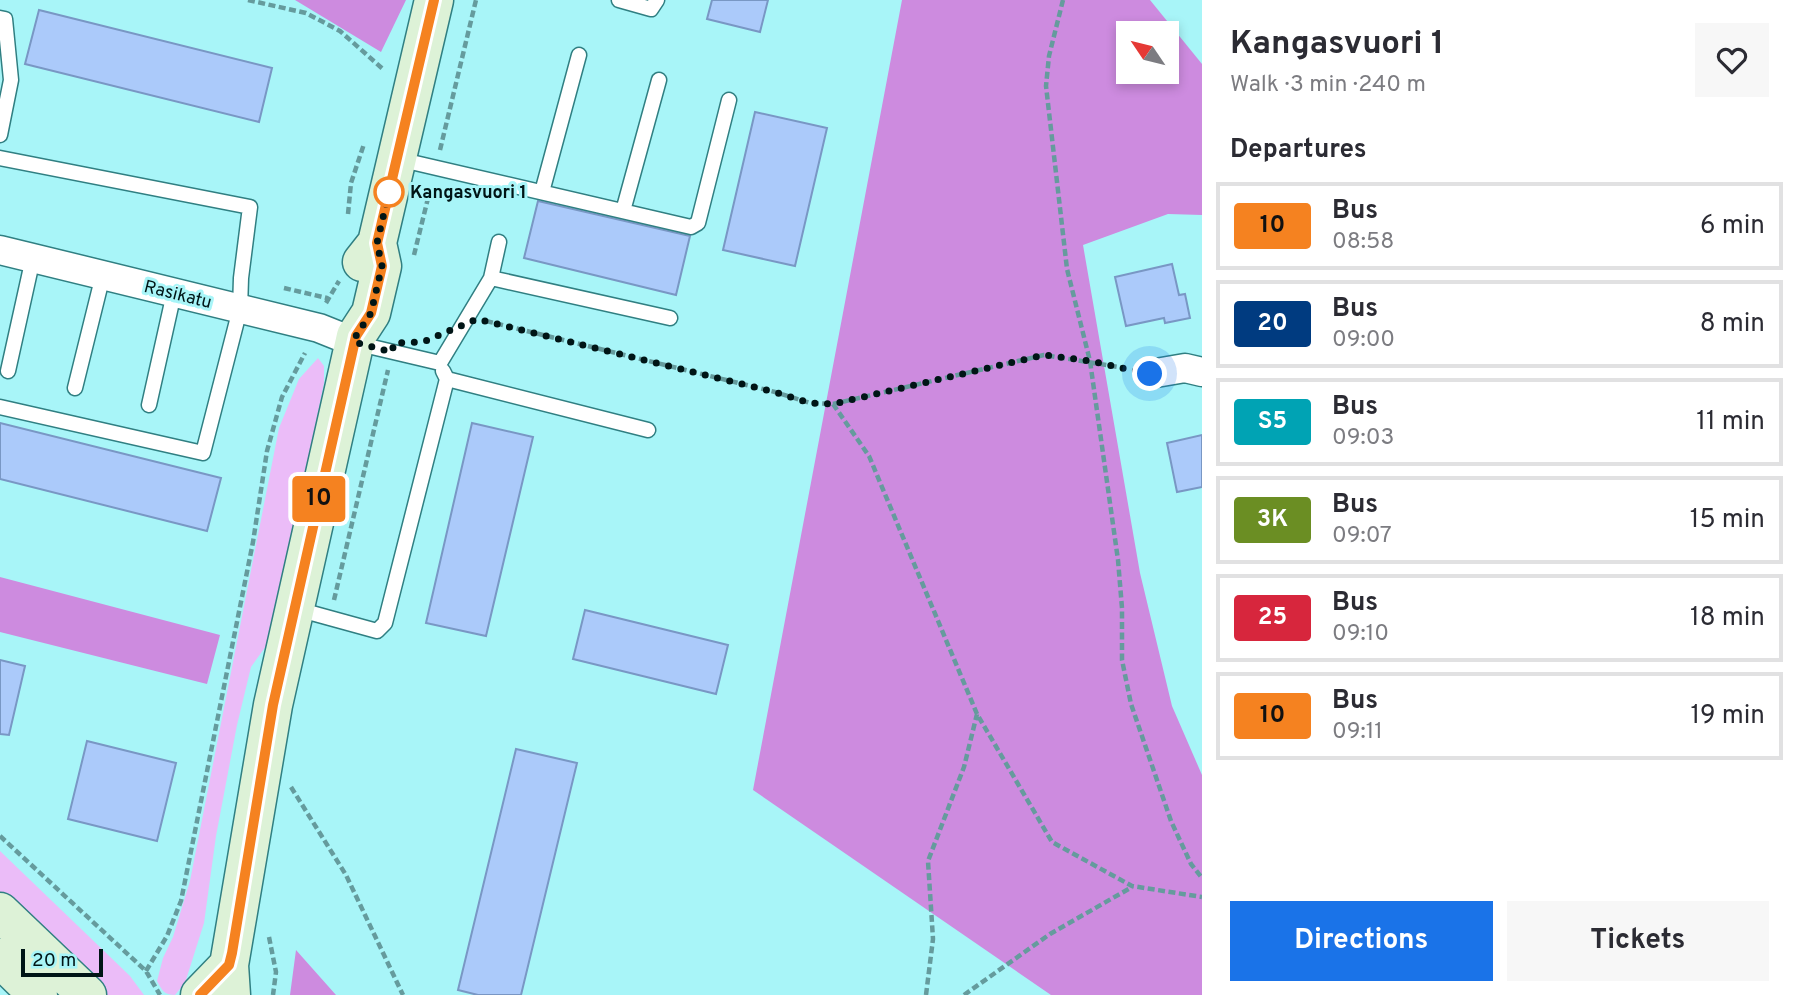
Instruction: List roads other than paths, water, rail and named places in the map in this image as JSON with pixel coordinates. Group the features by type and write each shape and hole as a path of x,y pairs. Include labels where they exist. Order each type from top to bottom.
{"main road":[{"path":"200,995 230,980 273,705 312,613 355,339 351,309 362,261 377,243 434,0"},
{"path":"0,912 87,995"},
{"path":"0,958 37,995"}],"street":[{"name":"Rasikatu","path":"0,250 355,339"},
{"path":"1150,374 1185,368 1202,372"}],"lane":[{"path":"619,0 651,9 657,0"},
{"path":"0,18 5,19 11,80 0,135"},
{"path":"542,192 579,55"},
{"path":"623,211 659,79"},
{"path":"397,159 691,227 698,223 729,100"},
{"path":"0,158 250,207 240,309 203,453 0,407"},
{"path":"440,363 491,278 499,242"},
{"path":"8,371 33,258"},
{"path":"75,388 103,275"},
{"path":"491,278 670,318"},
{"path":"149,405 174,293"},
{"path":"355,339 392,352 440,363"},
{"path":"312,613 377,631 385,623 447,379 440,363"},
{"path":"447,379 648,430"}],"place":[{"name":"Kangasvuori 1","path":"389,192"}]}
